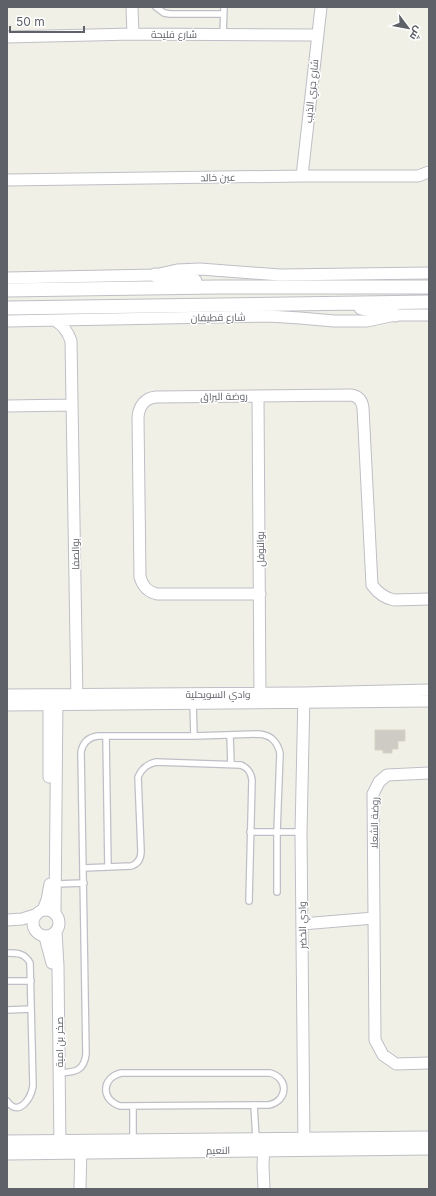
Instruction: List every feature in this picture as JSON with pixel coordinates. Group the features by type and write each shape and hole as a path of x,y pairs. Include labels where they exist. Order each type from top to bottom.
{"street":[{"path":"132,7 133,34"},
{"name":"شارع جري الذيب","path":"302,176 321,7"},
{"name":"شارع فليحة","path":"7,37 133,34 317,35"},
{"name":"عين خالد","path":"7,180 418,176 429,172"},
{"path":"155,275 177,270 200,269 280,275 429,273"},
{"path":"8,280 155,275 194,281 216,287"},
{"path":"8,280 216,287 429,287"},
{"name":"شارع قطيفان","path":"7,308 429,302"},
{"path":"340,303 395,315"},
{"name":"شارع قطيفان","path":"7,321 268,316 334,322 367,321 395,315 429,315"},
{"path":"72,341 77,329 86,320"},
{"path":"56,321 64,327 72,341"},
{"name":"بوالصفا","path":"72,341 77,700"},
{"name":"روضة البراق","path":"260,594 157,594 144,587 140,577 138,418 141,405 148,399 258,396 357,396 362,401 364,408 372,585 379,594 389,599 429,599"},
{"name":"بوالنوفل","path":"258,396 260,698"},
{"path":"7,406 72,405"},
{"name":"وادي السويحلية","path":"304,698 429,690"},
{"name":"وادي السويحلية","path":"7,695 53,700 304,698 429,701"},
{"name":"وادي الخضر","path":"304,698 301,832 304,1144"},
{"path":"53,700 56,884 55,914"},
{"path":"7,920 17,920 39,913 50,910 55,914 59,921 59,925 56,932 45,936 38,934 33,927 33,919 39,913 49,892 50,883 53,700"},
{"name":"وادي السويحلية","path":"7,705 53,700"},
{"name":"روضة الشعلا","path":"429,773 387,774 379,782 373,794 375,1040 383,1055 396,1064 429,1063"},
{"path":"302,924 374,918"},
{"path":"7,926 33,927"},
{"name":"صخر بن امية","path":"56,932 58,966 59,1073 57,1147"},
{"name":"صخر بن امية","path":"45,936 52,965 57,1147"},
{"name":"النعيم","path":"304,1144 429,1138"},
{"name":"النعيم","path":"81,1147 133,1141 429,1148"},
{"name":"النعيم","path":"7,1142 57,1147 262,1143"},
{"path":"262,1143 264,1189"},
{"name":"النعيم","path":"7,1153 57,1147"},
{"path":"80,1189 81,1147"}],"lane":[{"path":"156,7 160,11 170,14 224,14"},
{"path":"223,35 224,7"},
{"path":"193,699 194,736"},
{"path":"59,1073 73,1072 77,1070 86,1060 81,752 84,744 90,738 98,736 230,736 259,734 271,737 280,753 277,832 277,892"},
{"path":"106,736 108,867"},
{"path":"230,736 231,764"},
{"path":"84,868 131,866 140,859 138,777 140,771 150,763 241,765 246,767 251,775 249,901"},
{"path":"250,832 301,832"},
{"path":"56,884 84,882"},
{"path":"7,953 19,953 26,957 30,963 33,1080 32,1092 27,1102 22,1106 15,1107 11,1106 7,1101"},
{"path":"7,981 31,981"},
{"path":"7,1010 31,1009"},
{"path":"121,1073 270,1073 279,1077 284,1085 281,1098 274,1104 133,1106 116,1105 108,1098 106,1094 107,1084 112,1077 121,1073"},
{"path":"254,1105 262,1143"},
{"path":"133,1106 133,1141"}],"building":[{"path":"375,730 405,730 405,741 398,741 398,749 392,749 392,753 383,753 383,750 375,750"}]}
